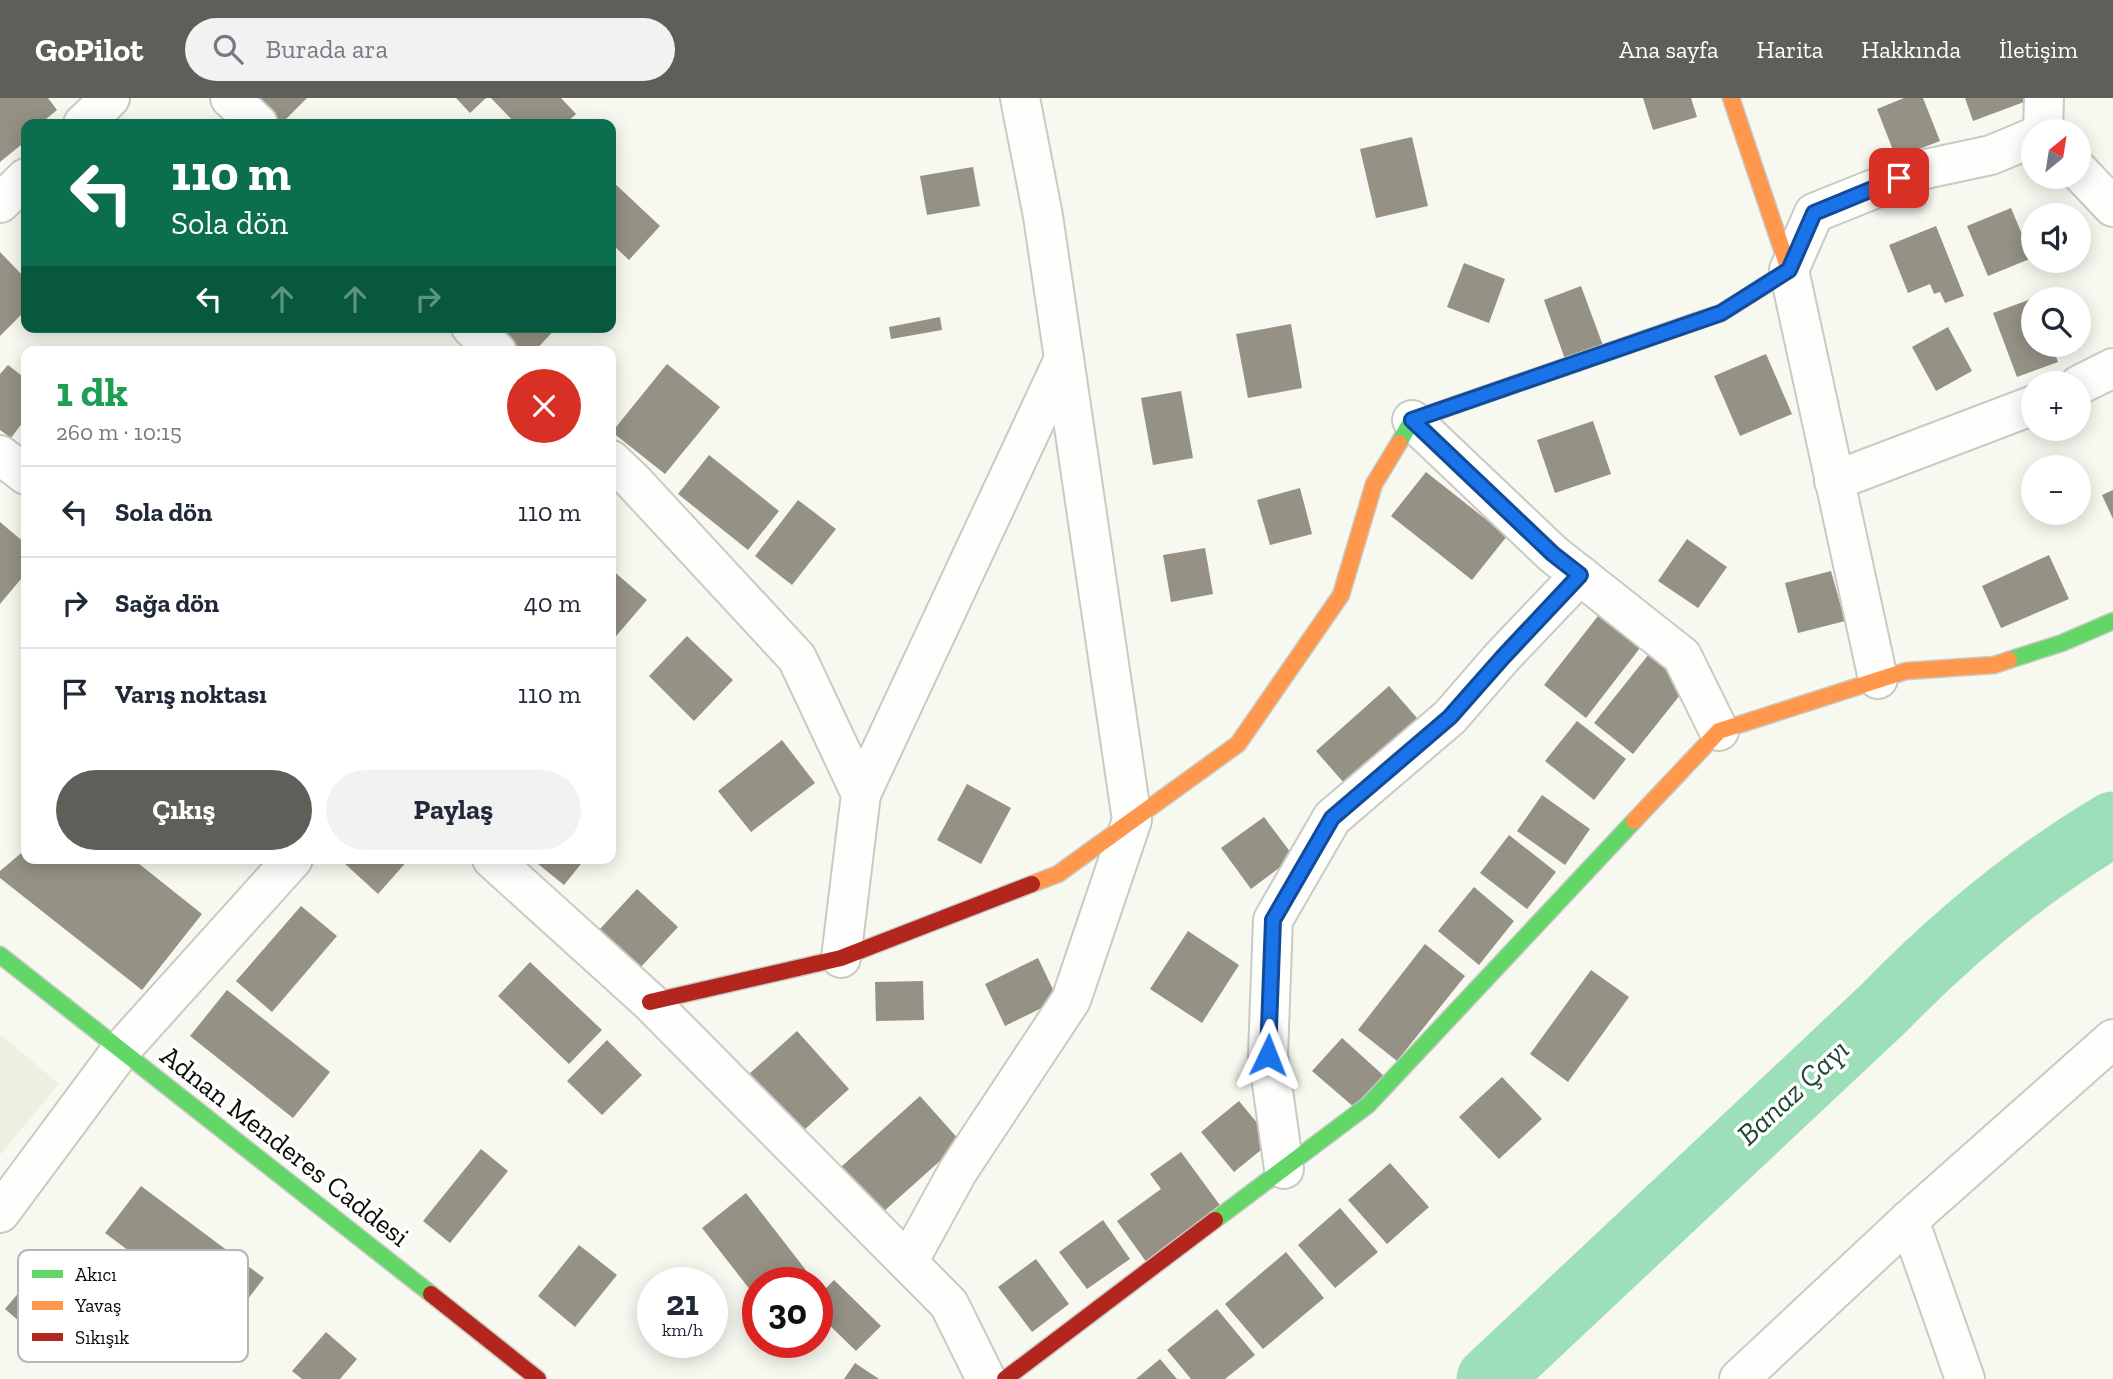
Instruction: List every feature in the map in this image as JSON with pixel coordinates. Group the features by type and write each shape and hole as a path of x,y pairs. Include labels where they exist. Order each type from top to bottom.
{"street":[{"path":"88,119 110,98"},
{"path":"230,98 253,119"},
{"path":"908,1262 958,1171 1071,1000 1132,820 1043,216 1020,98"},
{"path":"1731,98 1789,270 1878,680"},
{"path":"2043,119 2044,98"},
{"path":"650,1002 841,958 1058,874 1238,744 1341,596 1374,484 1412,420 1721,313 1789,270 1814,213 1921,170 1991,155 2021,142"},
{"path":"0,203 21,183"},
{"path":"2091,184 2113,207"},
{"path":"477,333 491,346"},
{"path":"841,958 861,794 1064,359"},
{"path":"2091,379 2113,368"},
{"path":"1834,481 2021,410"},
{"path":"1412,420 1553,554 1682,656 1719,731"},
{"path":"0,455 21,471"},
{"path":"618,482 797,658 861,794"},
{"path":"1284,1169 1268,1055 1273,920 1332,818 1450,717 1580,575"},
{"path":"1005,1379 1368,1105 1719,731 1906,671 1994,665 2062,643 2113,621"},
{"path":"0,1213 121,1050 288,864"},
{"path":"498,864 650,1002 949,1304 986,1379"},
{"name":"Adnan Menderes Caddesi","path":"0,954 538,1379"},
{"path":"1738,1379 1909,1220 2113,1039"},
{"path":"1909,1220 1965,1379"}],"shaded area":[{"path":"0,1034 59,1084 0,1155"}],"building":[{"path":"0,98 48,98 57,110 46,119 21,119 21,145 0,162"},
{"path":"241,98 307,98 286,119 262,119"},
{"path":"456,98 486,98 470,113"},
{"path":"491,98 561,98 576,114 570,119 511,119"},
{"path":"1643,98 1691,98 1697,117 1653,130"},
{"path":"1904,98 1923,98 1940,141 1896,158 1877,109"},
{"path":"1965,98 2023,98 2024,102 1973,121"},
{"path":"1412,137 1428,206 1376,218 1360,149"},
{"path":"973,167 980,206 927,215 920,176"},
{"path":"616,185 660,226 629,260 616,248"},
{"path":"2011,208 2021,232 2021,262 1988,276 1967,226"},
{"path":"1936,226 1964,296 1945,303 1940,292 1934,294 1930,284 1908,293 1889,245"},
{"path":"0,252 21,274 21,315 0,336"},
{"path":"1464,263 1505,279 1489,323 1447,307"},
{"path":"1581,286 1605,351 1567,365 1544,300"},
{"path":"2021,303 2021,357 2056,357 2058,362 2033,371 2021,371 2021,376 2017,377 1993,313"},
{"path":"940,317 942,330 891,339 889,327"},
{"path":"1291,324 1302,388 1248,398 1236,334"},
{"path":"1948,327 1972,371 1936,391 1912,347"},
{"path":"492,333 551,333 540,346 506,346"},
{"path":"1766,354 1792,414 1740,436 1714,376"},
{"path":"667,364 720,407 665,474 616,435 616,427"},
{"path":"8,365 21,375 21,425 11,438 0,430 0,374"},
{"path":"1181,391 1193,458 1153,465 1141,398"},
{"path":"1593,421 1611,474 1555,493 1537,440"},
{"path":"709,455 779,511 748,550 678,494"},
{"path":"1426,472 1507,536 1472,580 1391,516"},
{"path":"1300,488 1312,534 1270,545 1257,500"},
{"path":"2113,490 2113,519 2102,495"},
{"path":"798,500 836,529 792,585 755,556"},
{"path":"0,522 21,540 21,579 0,604"},
{"path":"1687,539 1727,567 1698,608 1658,581"},
{"path":"1205,548 1213,594 1171,602 1163,555"},
{"path":"2049,555 2069,599 2001,628 1982,586"},
{"path":"1831,571 1845,621 1798,633 1785,583"},
{"path":"616,573 647,600 616,636"},
{"path":"1598,616 1640,648 1586,718 1544,685"},
{"path":"687,636 733,680 694,721 649,676"},
{"path":"1649,654 1688,685 1633,754 1594,723"},
{"path":"1389,686 1424,726 1351,791 1316,751"},
{"path":"1577,721 1626,759 1594,800 1545,761"},
{"path":"782,740 815,783 751,832 718,791"},
{"path":"967,784 1011,808 981,864 937,840"},
{"path":"1542,795 1590,829 1565,865 1517,831"},
{"path":"1264,817 1294,857 1251,889 1221,848"},
{"path":"1509,835 1556,872 1527,909 1480,873"},
{"path":"21,853 21,864 139,864 202,914 142,990 0,878 0,871"},
{"path":"345,864 405,864 378,894"},
{"path":"538,864 581,864 564,885"},
{"path":"1474,887 1514,921 1479,965 1438,931"},
{"path":"637,889 678,927 640,968 599,930"},
{"path":"301,906 337,936 272,1012 236,981"},
{"path":"1188,931 1239,965 1202,1023 1150,989"},
{"path":"1425,944 1465,976 1397,1061 1358,1030"},
{"path":"1038,958 1058,1000 1005,1026 985,984"},
{"path":"530,962 602,1030 569,1064 498,996"},
{"path":"1591,970 1629,997 1568,1082 1530,1054"},
{"path":"923,981 924,1020 876,1021 875,982"},
{"path":"227,990 330,1072 293,1118 190,1036"},
{"path":"797,1031 849,1089 792,1141 739,1083"},
{"path":"1342,1038 1384,1076 1355,1108 1312,1071"},
{"path":"607,1040 642,1075 602,1115 567,1081"},
{"path":"1502,1077 1542,1119 1499,1159 1459,1117"},
{"path":"920,1096 961,1142 883,1212 841,1167"},
{"path":"1239,1101 1272,1141 1234,1172 1201,1132"},
{"path":"481,1149 508,1171 450,1243 423,1221"},
{"path":"1181,1152 1222,1208 1147,1263 1117,1221 1161,1189 1150,1174"},
{"path":"1390,1163 1429,1207 1387,1244 1348,1200"},
{"path":"141,1186 227,1250 128,1250 105,1233"},
{"path":"746,1193 803,1267 742,1267 742,1279 702,1228"},
{"path":"1340,1208 1378,1252 1335,1288 1298,1245"},
{"path":"1103,1220 1130,1259 1087,1289 1059,1252"},
{"path":"579,1245 617,1275 575,1327 538,1296"},
{"path":"1286,1252 1324,1298 1263,1349 1225,1304"},
{"path":"1036,1259 1069,1304 1032,1332 998,1287"},
{"path":"248,1266 264,1278 248,1299"},
{"path":"833,1281 881,1326 856,1351 833,1329"},
{"path":"18,1294 18,1320 5,1309"},
{"path":"1217,1309 1255,1355 1225,1379 1191,1379 1167,1350"},
{"path":"326,1332 357,1359 340,1379 302,1379 292,1371"},
{"path":"1160,1359 1177,1379 1136,1379"},
{"path":"855,1363 879,1379 844,1379"}],"waterway":[{"name":"Banaz Çayı","path":"1489,1379 1938,955 2022,885 2113,824"}],"traffic: fast":[{"path":"1399,443 1412,420 1697,321"},
{"path":"2009,660 2062,643 2113,621"},
{"path":"1215,1220 1368,1105 1634,821"},
{"path":"0,955 431,1294"}],"traffic: slow":[{"path":"1697,321 1721,313 1789,270 1731,98"},
{"path":"1032,884 1058,874 1238,744 1341,595 1374,484 1399,443"},
{"path":"1634,821 1719,731 1906,671 1994,665 2009,660"}],"traffic: jam":[{"path":"650,1002 841,958 1032,884"},
{"path":"1005,1379 1215,1220"},
{"path":"431,1294 538,1379"}],"route":[{"path":"1268,1055 1273,920 1332,818 1450,717 1580,575 1553,554 1412,420 1721,313 1789,270 1814,213 1899,178"}]}
